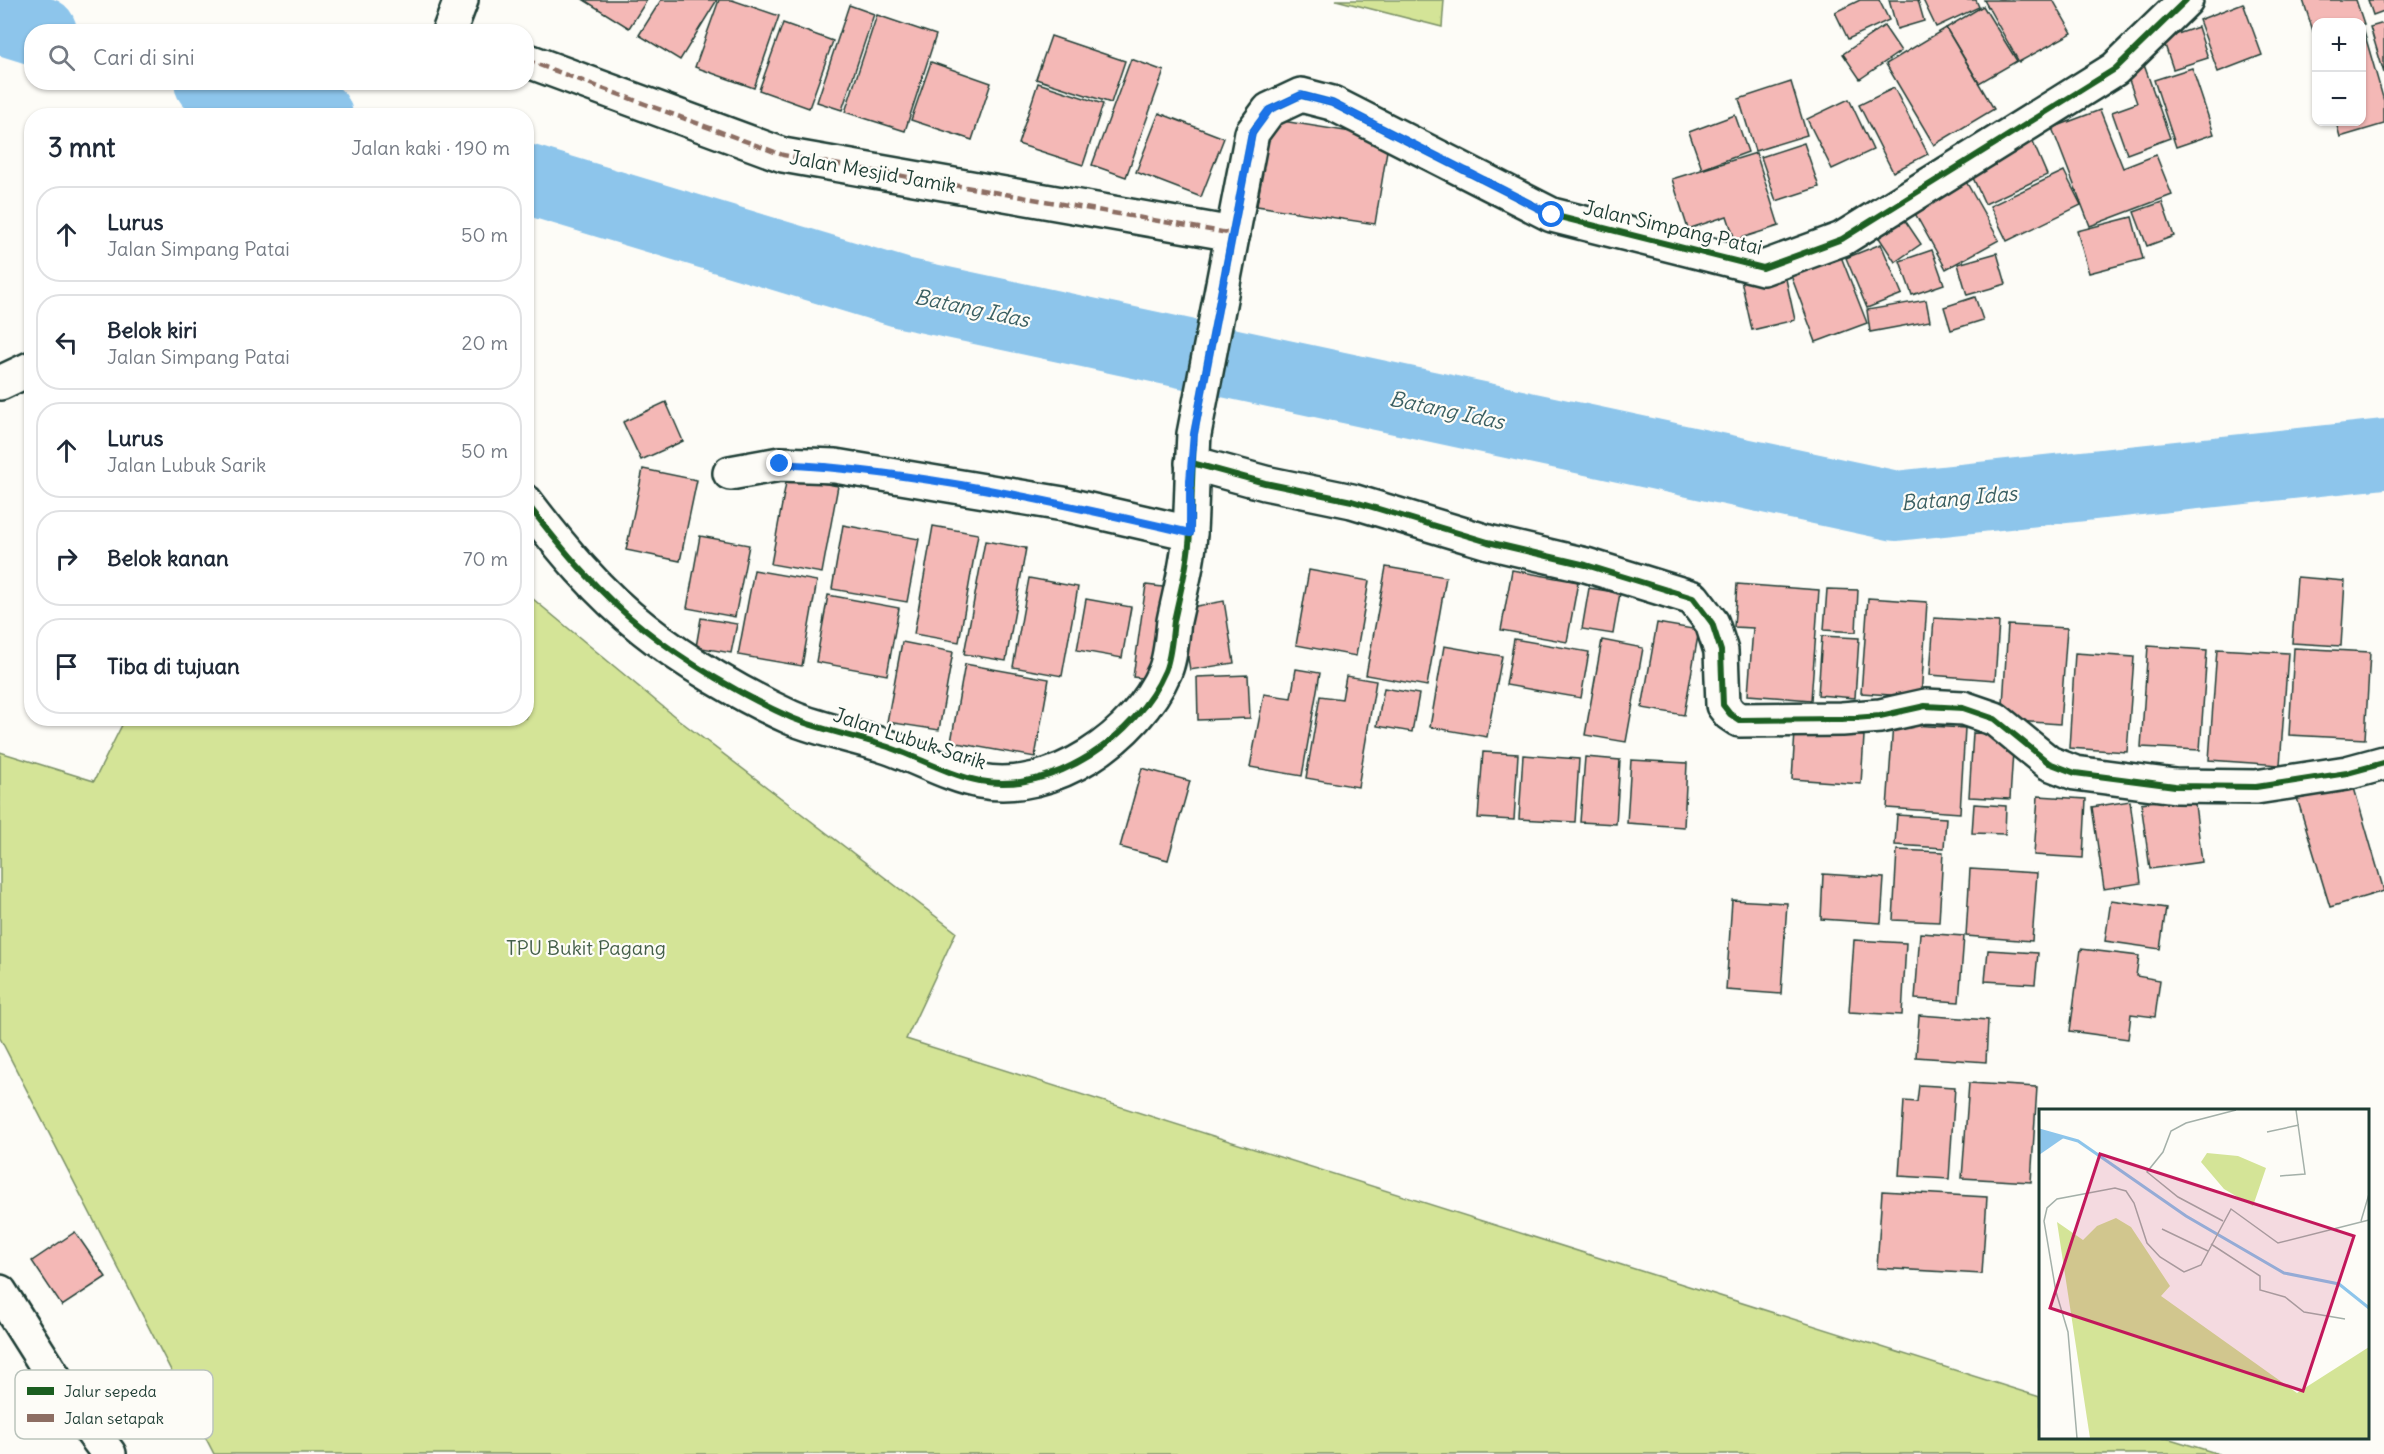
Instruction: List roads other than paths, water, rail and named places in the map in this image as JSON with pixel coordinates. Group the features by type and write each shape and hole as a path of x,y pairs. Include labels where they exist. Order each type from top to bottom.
{"street":[{"path":"452,24 461,0"},
{"name":"Jalan Simpang Patai","path":"1231,243 1252,133 1269,110 1301,95 1332,103 1552,215 1763,268 1842,239 2115,69 2186,0"},
{"name":"Jalan Mesjid Jamik","path":"534,63 783,155 1231,243"},
{"name":"Jalan Lubuk Sarik","path":"534,512 559,545 600,589 643,628 694,664 793,718 886,746 981,781 1013,782 1041,777 1072,766 1100,749 1131,724 1166,670 1190,533 1193,448 1231,243"},
{"path":"0,383 24,372"},
{"path":"1193,448 1265,483 1352,501 1488,542 1586,565 1693,598 1712,623 1721,651 1723,705 1739,720 1842,719 1880,716 1925,706 1964,708 1995,719 2049,763 2074,773 2175,786 2256,787 2348,773 2384,762"},
{"path":"730,473 780,464 835,466 1063,504 1190,533"},
{"path":"0,1292 49,1370"},
{"path":"98,1439 109,1454"}],"waterway":[{"name":"Batang Idas","path":"0,19 24,26"},
{"name":"Batang Idas","path":"235,90 292,108"},
{"name":"Batang Idas","path":"534,181 903,293 1896,506 2384,454"}],"park label":[{"name":"TPU Bukit Pagang","path":"586,947"}]}
